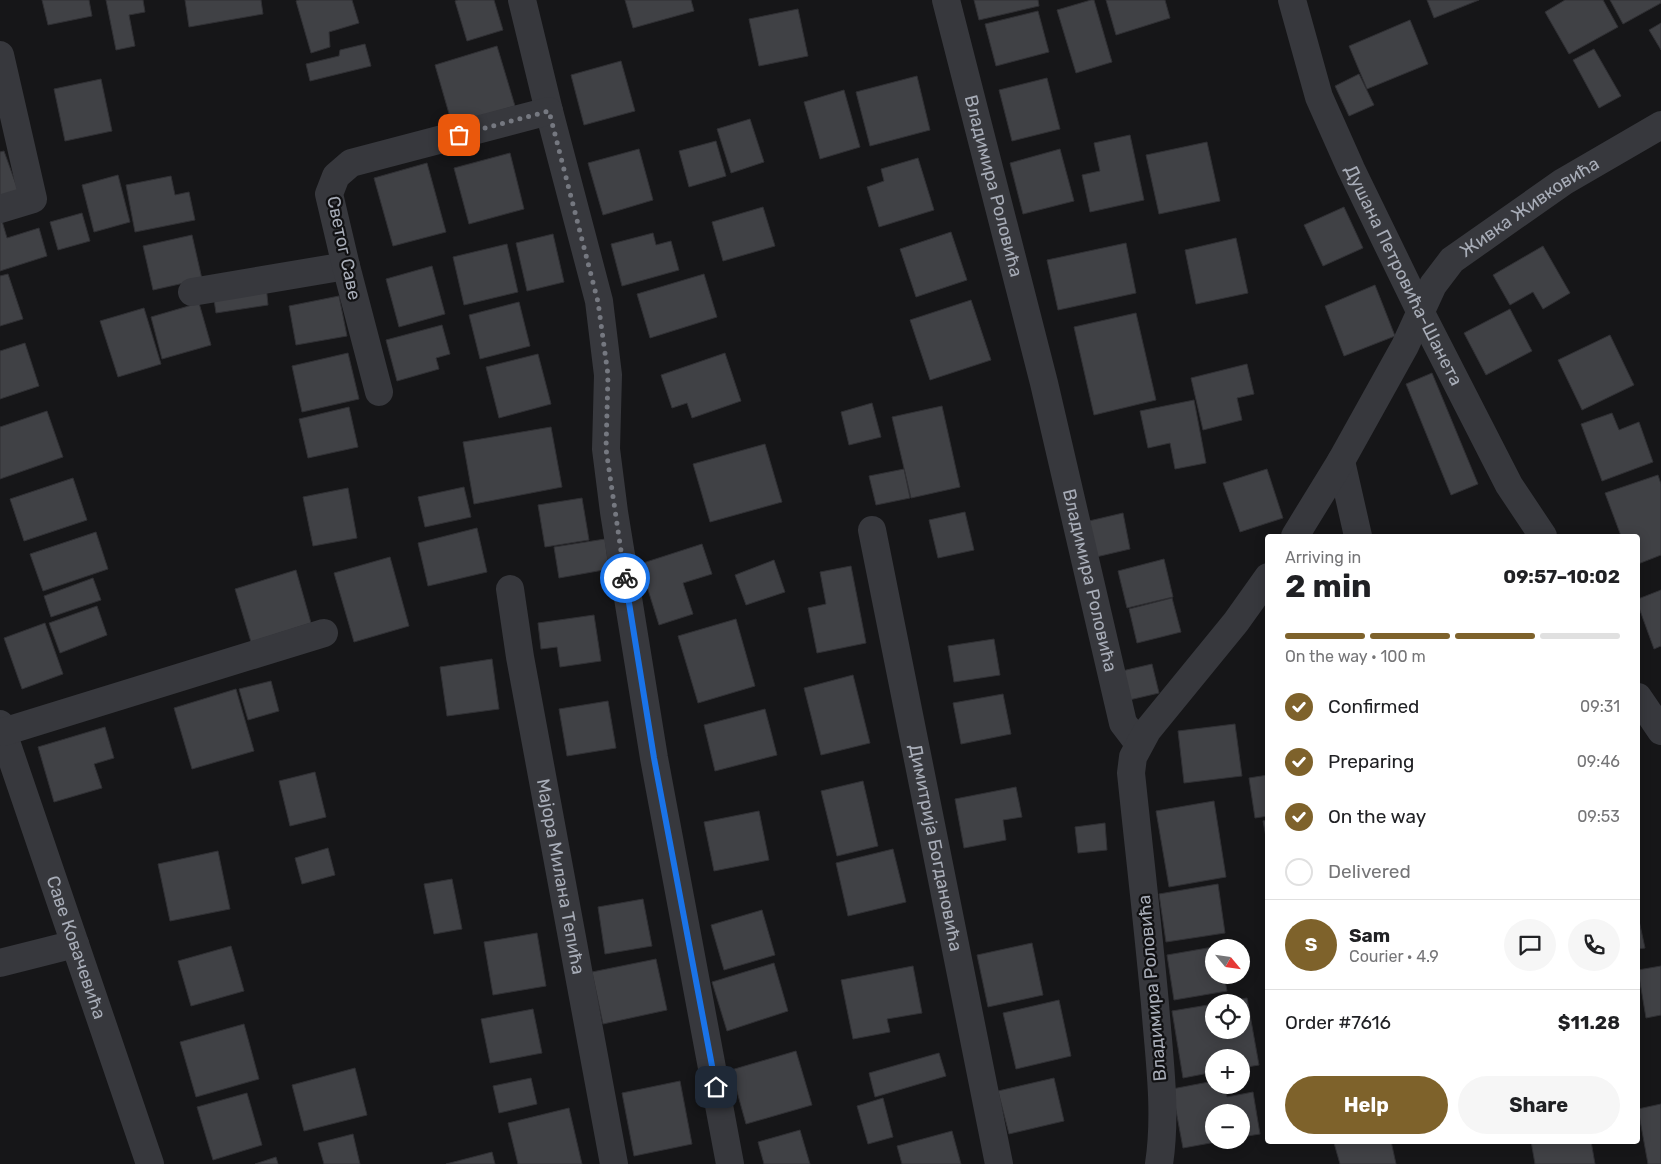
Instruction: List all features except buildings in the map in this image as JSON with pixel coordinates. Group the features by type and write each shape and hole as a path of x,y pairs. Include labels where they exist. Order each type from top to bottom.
{"street":[{"path":"522,0 598,302 608,375 606,449 616,522 654,758 730,1164"},
{"name":"Владимира Роловића","path":"946,0 1044,383 1122,723 1139,744 1133,757 1132,773 1152,974 1161,1089 1162,1143 1159,1164"},
{"name":"Душана Петровића-Шанета","path":"1292,0 1319,97 1351,170 1420,311 1509,485 1542,534"},
{"path":"0,55 33,199 0,209"},
{"name":"Светог Саве","path":"379,392 346,266 330,194 336,176 351,163 549,111"},
{"name":"Живка Живковића","path":"1296,534 1341,461 1404,346 1433,285 1452,260 1563,182 1661,125"},
{"path":"192,292 346,266"},
{"path":"1341,461 1358,534"},
{"name":"Димитрија Богдановића","path":"872,530 999,1164"},
{"path":"1139,744 1154,721 1236,622 1265,581"},
{"name":"Мајора Милана Тепића","path":"510,589 520,657 614,1164"},
{"name":"Саве Ковачевића","path":"150,1164 1,728 324,633"},
{"path":"1640,700 1661,731"},
{"path":"0,963 75,944"}],"way so far":[{"path":"459,135 549,111 598,302 608,375 606,449 625,578"}],"route":[{"path":"625,578 654,758 716,1087"}]}
